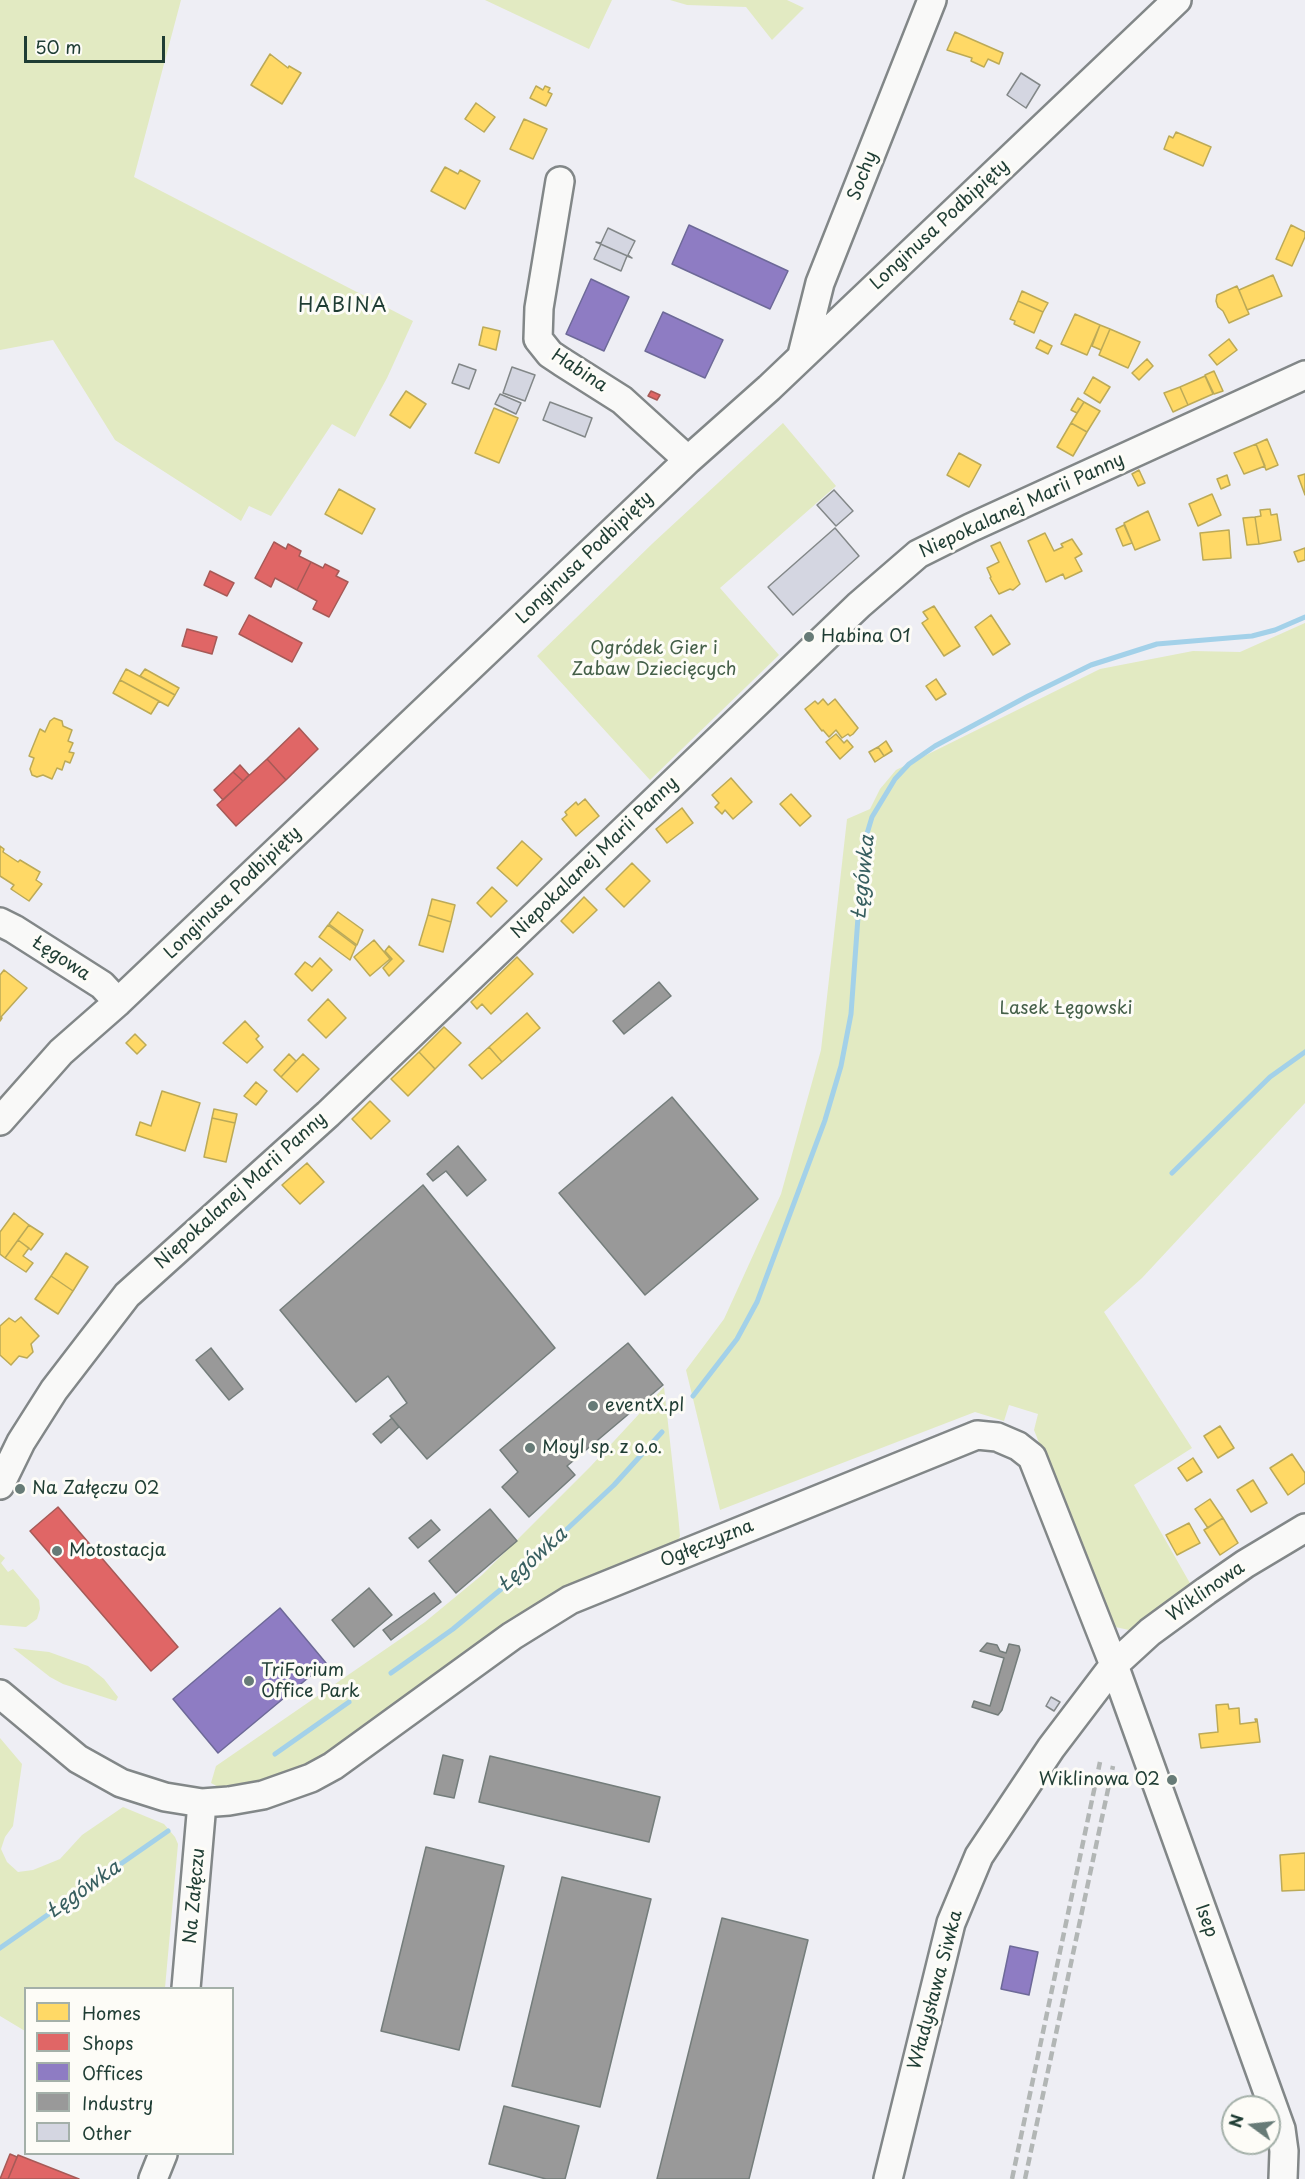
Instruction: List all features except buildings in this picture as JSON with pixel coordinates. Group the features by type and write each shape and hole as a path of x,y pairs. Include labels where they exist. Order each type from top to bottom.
{"street":[{"name":"Sochy","path":"802,355 820,283 932,0"},
{"name":"Longinusa Podbipięty","path":"0,1121 61,1052 118,1002 688,460 770,388 802,355 1177,0"},
{"name":"Habina","path":"560,181 538,308 538,339 550,354 561,362 622,400 688,460"},
{"name":"Niepokalanej Marii Panny","path":"0,1485 21,1442 54,1390 127,1295 323,1118 859,605 918,554 1305,375"},
{"name":"Łęgowa","path":"0,922 102,985 118,1002"},
{"name":"Ogłęczyzna","path":"202,1803 263,1795 311,1778 333,1766 512,1636 570,1600 977,1435 997,1437 1018,1446 1032,1457 1114,1665"},
{"name":"Wiklinowa","path":"1114,1665 1150,1632 1245,1564 1305,1528"},
{"name":"Isep","path":"1114,1665 1281,2129 1290,2176"},
{"name":"Władysława Siwka","path":"888,2179 951,1923 979,1856 1051,1748 1114,1665"},
{"path":"0,1694 78,1759 101,1772 165,1797 202,1803"},
{"name":"Na Załęczu","path":"186,1987 202,1803"},
{"path":"153,2179 163,2155"}],"green space":[{"path":"0,0 181,0 134,177 413,321 387,378 355,437 332,424 271,516 249,506 241,521 115,440 53,340 0,350"},
{"path":"485,0 612,0 589,49"},
{"path":"670,0 787,0 804,8 772,40 746,7 687,5"},
{"name":"Ogródek Gier i Zabaw Dziecięcych","path":"783,423 836,486 720,588 779,655 650,780 537,656 653,543"},
{"name":"Lasek Łęgowski","path":"1305,623 1305,1103 1142,1278 1104,1312 1192,1448 1134,1485 1195,1592 1138,1632 1111,1626 1034,1430 1038,1414 1009,1405 1004,1421 975,1412 720,1510 686,1370 724,1319 781,1194 821,1050 847,819 870,809 880,789 896,770 1100,669 1193,651 1240,652"},
{"path":"664,1387 680,1536 677,1542 288,1777 222,1789 211,1783 216,1766 425,1622 482,1575 590,1467"},
{"path":"0,1554 5,1558 1,1563 8,1572 13,1569 39,1600 40,1609 37,1619 26,1627 0,1625"},
{"path":"13,1648 49,1652 88,1666 104,1679 118,1697 116,1701 63,1684 50,1677"},
{"path":"0,1738 22,1764 13,1826 5,1837 1,1849 7,1862 18,1872 33,1870 60,1859 82,1835 123,1807 164,1824 178,1844 165,1987 24,1987 24,2030 0,2016"}],"waterway":[{"name":"Łęgówka","path":"693,1396 737,1339 757,1302 825,1120 841,1066 851,1014 862,862 866,837 872,817 895,779 909,764 935,746 1091,665 1157,644 1252,636 1275,630 1305,617"},
{"path":"1172,1173 1270,1077 1305,1052"},
{"name":"Łęgówka","path":"391,1673 453,1629 517,1576 614,1485 662,1432"},
{"name":"Łęgówka","path":"275,1754 349,1702"},
{"name":"Łęgówka","path":"0,1948 168,1831"}],"railway":[{"path":"1012,2179 1100,1762"},
{"path":"1025,2179 1113,1766"}],"place":[{"name":"Habina 01","path":"809,637"},
{"name":"eventX.pl","path":"593,1406"},
{"name":"Moyl sp. z o.o.","path":"530,1448"},
{"name":"Na Załęczu 02","path":"20,1489"},
{"name":"Motostacja","path":"57,1551"},
{"name":"TriForium Office Park","path":"249,1681"},
{"name":"Wiklinowa 02","path":"1172,1780"}],"district":[{"name":"HABINA","path":"343,306"}]}
